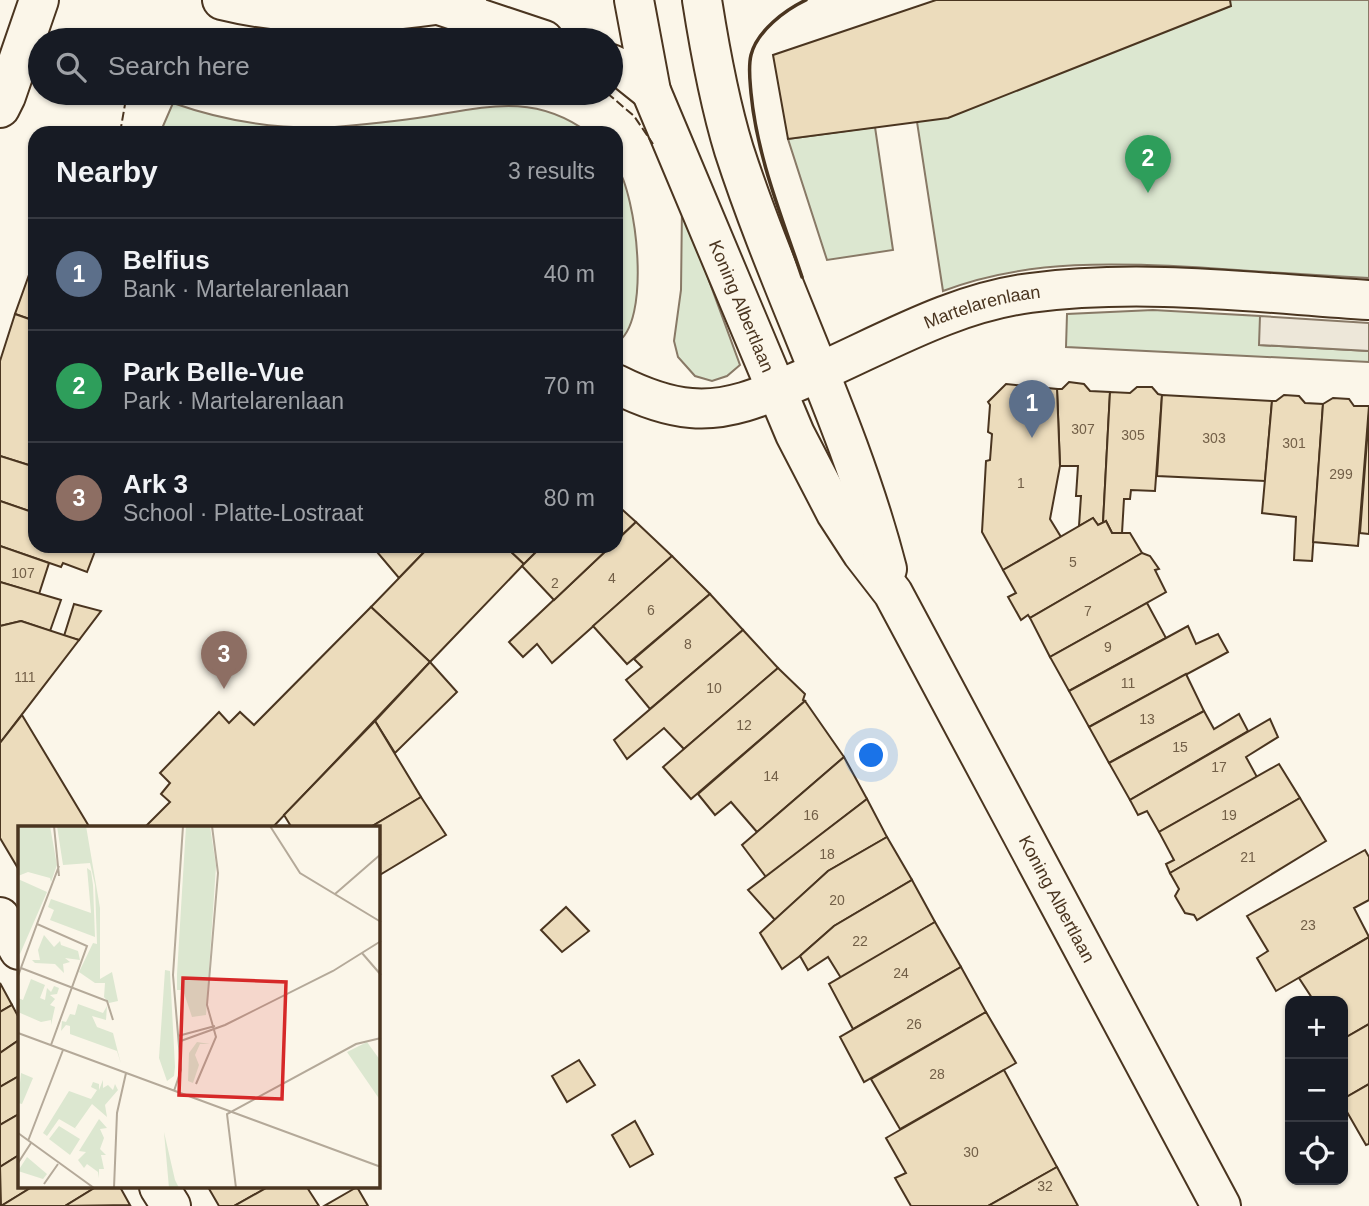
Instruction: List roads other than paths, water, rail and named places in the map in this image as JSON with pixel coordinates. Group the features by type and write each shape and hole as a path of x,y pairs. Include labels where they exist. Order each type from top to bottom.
{"street":[{"path":"29,28 39,0"},
{"path":"222,0 257,9 303,13 366,13 453,2 515,28"},
{"name":"Koning Albertlaan","path":"634,0 651,91 795,434 836,513 893,593 1221,1206"},
{"name":"Koning Albertlaan","path":"702,0 716,87 734,151 864,492 893,593"},
{"path":"0,108 28,32"},
{"path":"623,70 651,91"},
{"name":"Martelarenlaan","path":"623,387 663,404 693,409 746,401 778,390 954,311 1029,293 1069,289 1152,288 1369,300"},
{"path":"0,917 18,948"},
{"path":"160,1188 171,1206"}],"place":[{"name":"Park Belle-Vue","path":"1148,193"},
{"name":"Belfius","path":"1032,438"},
{"name":"Ark 3","path":"224,689"}]}
